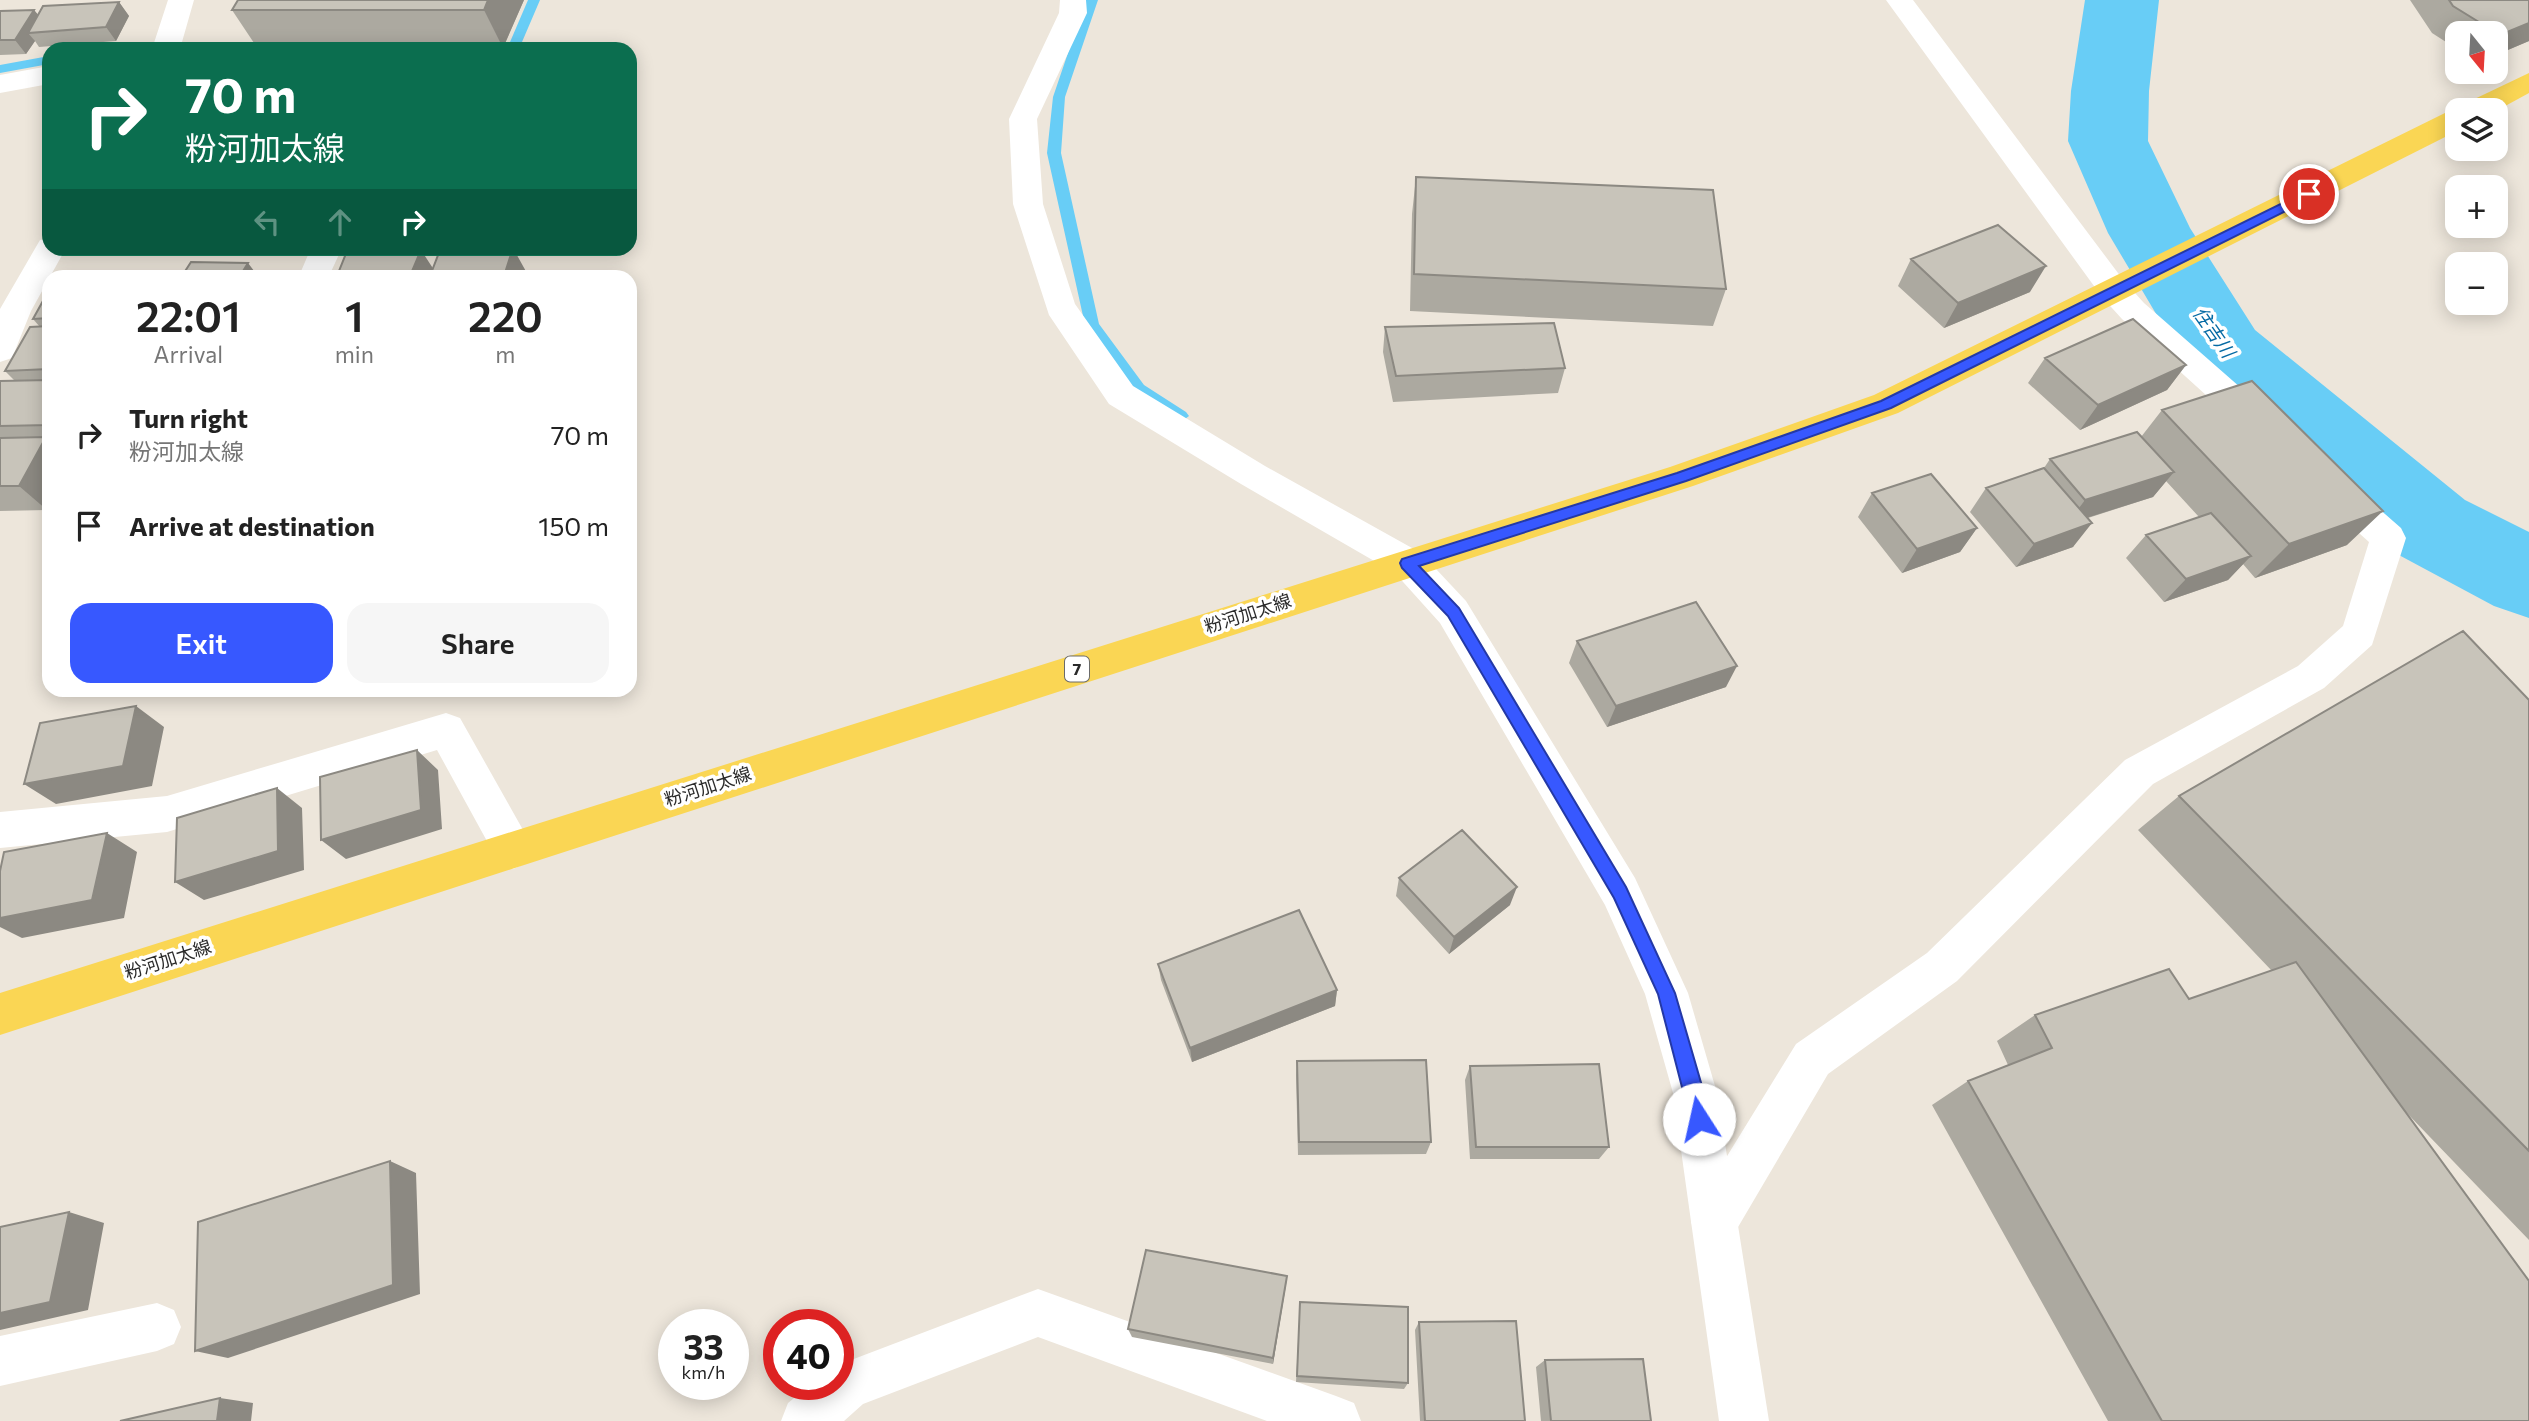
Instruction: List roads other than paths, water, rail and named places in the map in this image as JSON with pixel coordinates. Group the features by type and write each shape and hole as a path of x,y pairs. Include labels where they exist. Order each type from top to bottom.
{"main road":[{"path":"2497,98 2529,82"},
{"name":"粉河加太線","path":"0,1014 1681,477 1886,404 2445,125"}],"street":[{"path":"168,42 181,0"},
{"path":"1073,0 1073,13 1023,119 1028,204 1060,307 1121,395 1252,475 1408,563 1453,612 1620,892 1667,993 1695,1093 1744,1421"},
{"path":"1714,1222 1812,1059 1942,967 2087,827 2139,772 2311,677 2359,634 2388,538 2133,311 2125,284 1899,0"},
{"path":"0,84 42,76"},
{"path":"0,350 15,312 46,256"},
{"path":"0,830 167,814 446,730 513,849"},
{"path":"806,1421 847,1386 1038,1313 1336,1421"},
{"path":"0,1361 157,1327"}],"waterway":[{"path":"516,42 534,0"},
{"path":"1092,0 1059,97 1054,153 1092,325 1139,389 1181,416"},
{"name":"住吉川","path":"2122,0 2110,91 2108,141 2150,233 2224,353 2431,527 2529,578"},
{"path":"0,69 42,61"}]}
